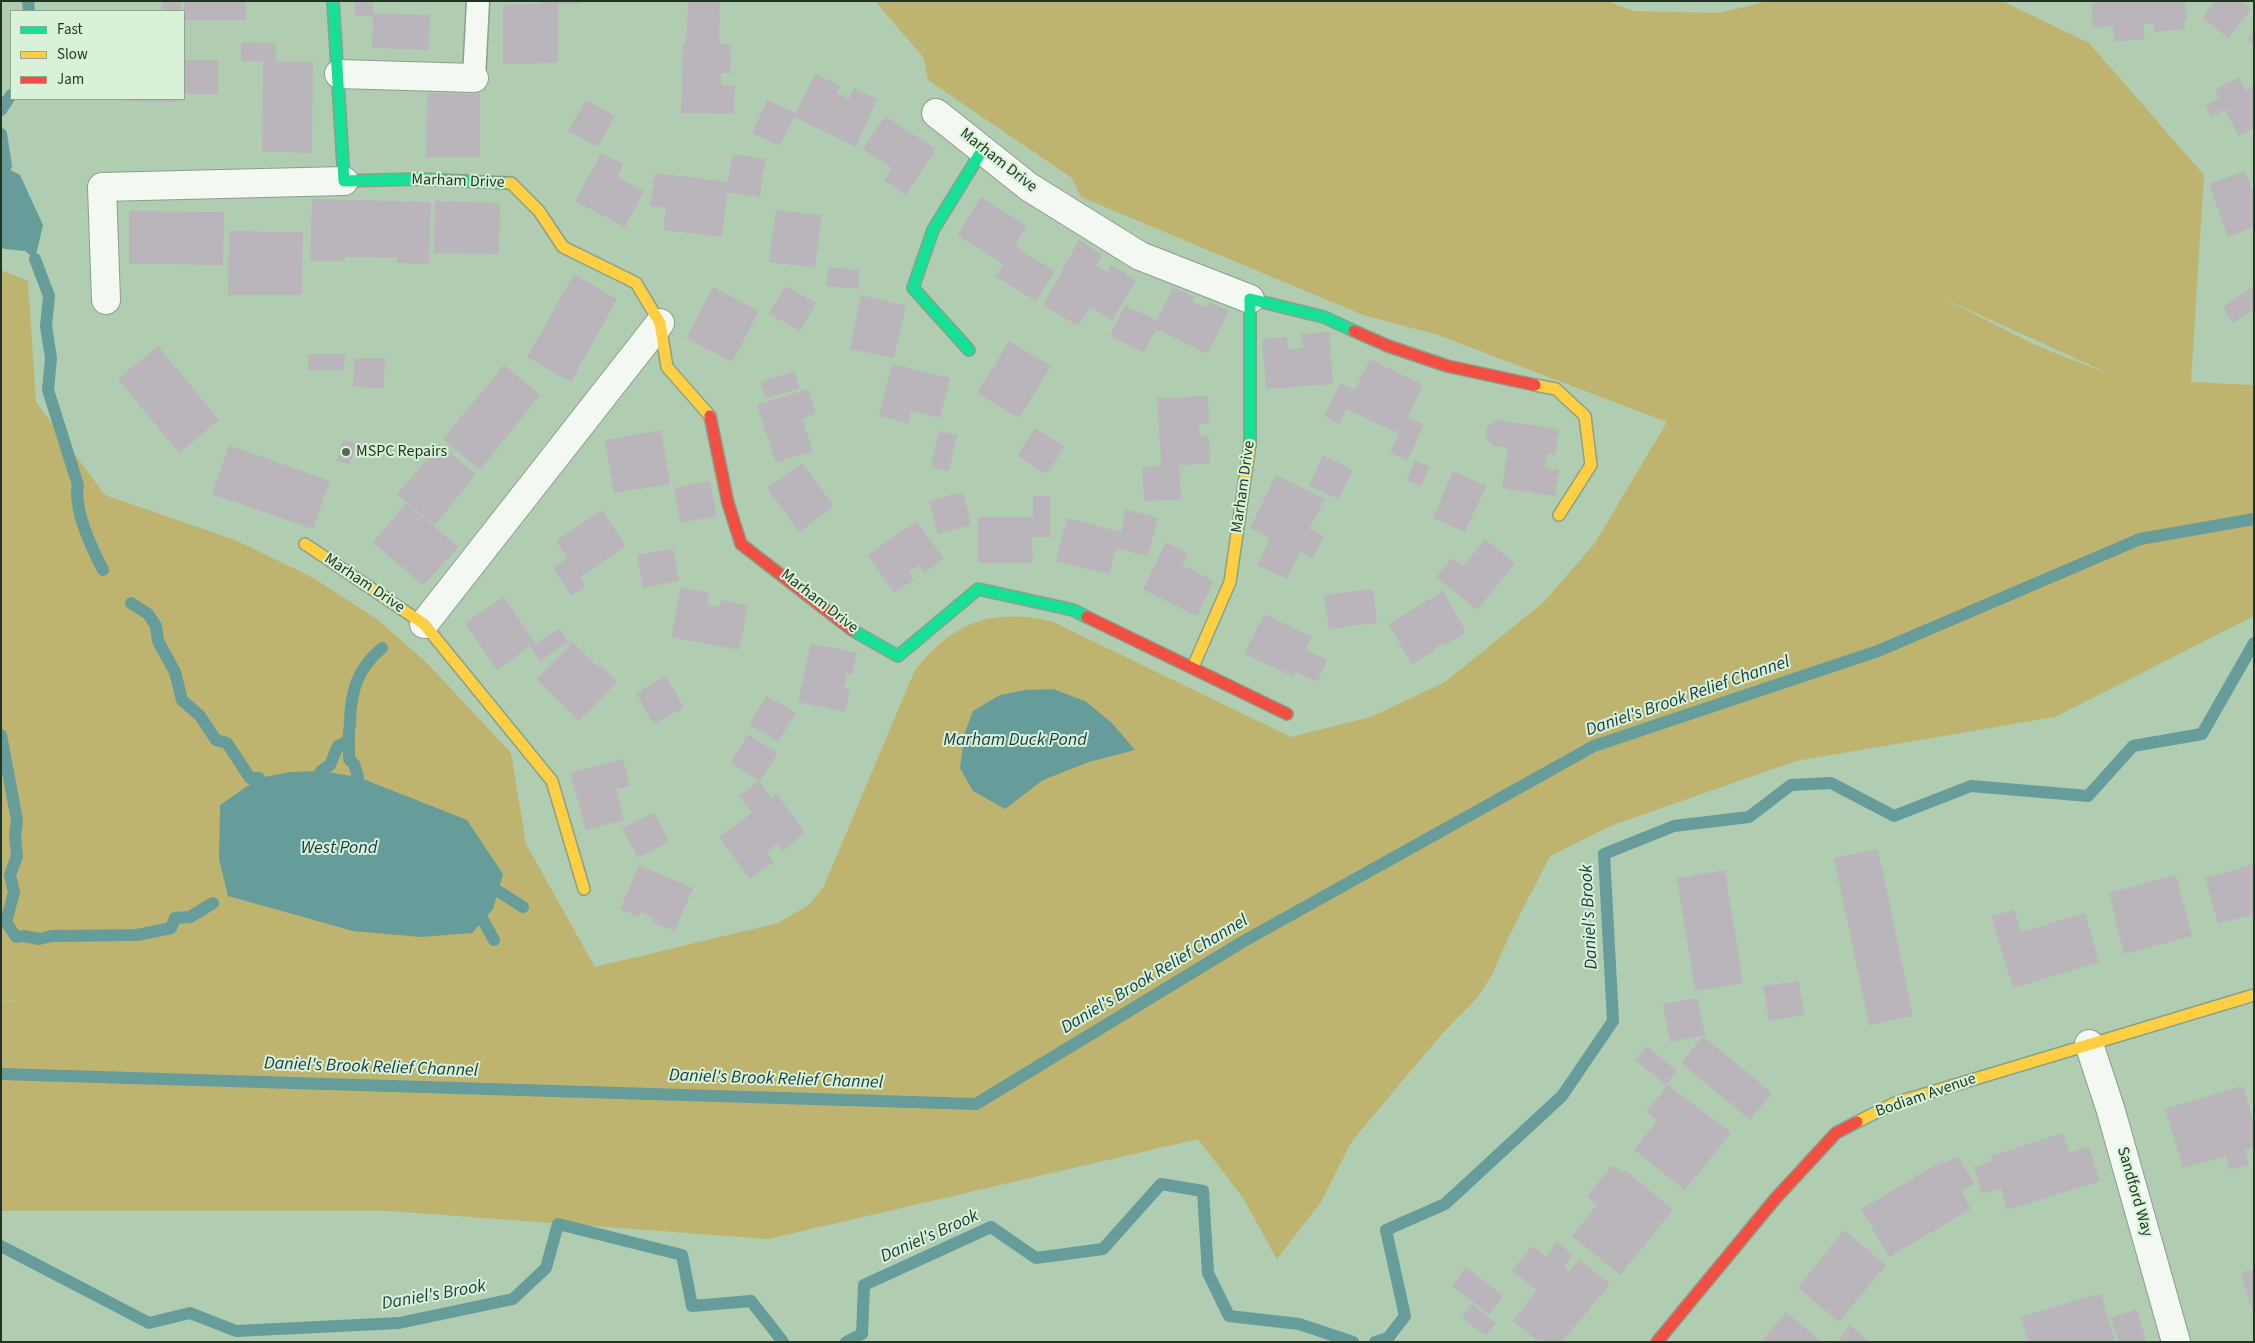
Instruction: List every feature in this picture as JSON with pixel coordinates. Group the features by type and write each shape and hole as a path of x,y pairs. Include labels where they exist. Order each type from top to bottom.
{"street":[{"path":"333,1 339,74 344,181"},
{"path":"339,74 474,78"},
{"name":"Marham Drive","path":"936,113 1029,187 1140,256 1250,299 1324,317 1388,346 1446,366 1556,390 1585,416 1591,465 1559,515"},
{"path":"970,350 914,288 933,230 983,149"},
{"name":"Marham Drive","path":"106,300 102,186 417,179 511,183 539,211 563,247 636,283 660,323 667,367 709,413 728,503 741,544 772,566 849,628 898,656 978,589 1073,610 1286,714"},
{"name":"Marham Drive","path":"1193,667 1230,582 1252,434 1250,299"},
{"path":"424,624 660,323"},
{"name":"Marham Drive","path":"305,544 424,624 552,781 584,889"},
{"name":"Bodiam Avenue","path":"1657,1342 1775,1199 1836,1132 1895,1103 2254,995"},
{"name":"Sandford Way","path":"2089,1044 2111,1111 2176,1342"}],"lane":[{"path":"474,78 478,1"}],"shaded area":[{"path":"875,1 1608,1 1632,11 1718,13 1769,1 2002,1 2089,43 2204,175 2191,382 2254,385 2254,616 2055,717 1796,761 1613,825 1550,856 1509,936 1492,975 1477,998 1441,1035 1352,1141 1321,1202 1277,1259 1243,1198 1198,1139 768,1239 389,1211 1,1211 1,1003 24,999 1,1002 1,270 28,281 36,402 105,495 235,540 312,577 378,620 428,664 511,753 526,844 595,967 778,923 809,905 824,886 914,672 942,642 974,623 1009,617 1029,617 1051,621 1291,737 1371,717 1445,682 1544,602 1595,543 1667,422 1435,334 1363,315 1081,197 1072,178 928,80 924,58","holes":["1941,297 2103,371 2035,345"]}],"water":[{"path":"1,165 20,175 43,225 35,259 25,251 1,247"},
{"name":"Marham Duck Pond","path":"1053,689 1085,701 1111,722 1135,750 1089,762 1043,780 1005,809 973,791 960,768 965,732 973,711 1000,695 1025,690"},
{"name":"West Pond","path":"321,771 358,777 467,820 503,874 493,909 472,933 421,937 353,931 228,896 219,859 220,805 259,778 290,772"}],"building":[{"path":"162,1 181,1 181,10 162,10"},
{"path":"184,1 246,1 246,20 185,20"},
{"path":"355,1 373,1 373,13 430,15 429,50 372,48 373,17 355,16"},
{"path":"541,1 580,1 580,4 558,4 558,63 503,64 503,5 541,4"},
{"path":"688,1 720,1 719,44 731,44 730,73 721,73 721,85 735,85 734,114 681,113 683,43 686,43"},
{"path":"2109,1 2185,1 2187,20 2184,21 2185,29 2154,32 2154,24 2143,25 2145,39 2114,42 2113,26 2093,28 2091,3"},
{"path":"2215,1 2241,1 2251,9 2228,38 2202,18"},
{"path":"2254,32 2254,47 2247,38"},
{"path":"241,42 276,43 275,61 313,62 312,153 262,152 263,61 241,61"},
{"path":"185,60 218,60 218,94 185,94"},
{"path":"815,74 840,86 837,93 849,99 854,88 877,99 856,147 794,117 780,146 752,133 767,100 796,113"},
{"path":"2239,77 2245,91 2254,86 2254,128 2239,136 2225,110 2211,117 2205,106 2219,98 2215,89"},
{"path":"427,93 480,94 480,157 426,157"},
{"path":"178,100 178,102 123,101"},
{"path":"586,100 615,116 598,147 568,131"},
{"path":"885,116 936,149 906,195 884,180 892,168 863,149"},
{"path":"601,153 623,164 617,177 644,191 625,227 575,201"},
{"path":"732,154 765,159 760,197 727,193 722,237 663,230 666,208 650,206 655,173 728,182"},
{"path":"2245,171 2254,194 2254,227 2228,237 2209,184"},
{"path":"981,197 1027,226 1015,246 1055,271 1036,301 995,276 1004,264 957,235"},
{"path":"312,199 431,202 429,264 397,263 397,258 345,257 344,261 310,261"},
{"path":"435,201 500,203 499,254 434,253"},
{"path":"776,210 822,215 815,268 769,262"},
{"path":"129,211 224,212 223,265 129,264"},
{"path":"229,231 303,232 302,295 228,295"},
{"path":"1079,240 1102,255 1096,265 1107,272 1111,265 1136,280 1112,320 1090,307 1078,326 1043,305"},
{"path":"828,267 860,270 858,289 826,286"},
{"path":"574,274 617,299 571,382 527,357"},
{"path":"785,286 816,303 800,331 769,314"},
{"path":"713,287 759,311 732,362 686,338"},
{"path":"1173,287 1194,297 1192,301 1206,308 1209,302 1229,311 1208,354 1156,329 1144,353 1110,336 1125,306 1157,320"},
{"path":"2253,287 2254,309 2233,323 2223,307"},
{"path":"861,295 906,306 894,358 850,349"},
{"path":"1329,332 1333,384 1266,389 1262,339 1287,337 1288,349 1303,348 1301,334"},
{"path":"1009,341 1051,366 1019,418 977,393"},
{"path":"158,346 219,420 179,453 118,379"},
{"path":"308,354 345,354 344,371 308,370"},
{"path":"354,358 385,358 384,388 353,387"},
{"path":"1370,359 1423,385 1408,417 1424,425 1407,461 1390,452 1399,434 1346,409 1339,424 1324,416 1340,383 1355,390"},
{"path":"892,364 950,378 940,418 911,410 908,423 879,416"},
{"path":"504,365 540,395 480,470 443,439"},
{"path":"794,371 800,388 766,399 760,382"},
{"path":"808,389 816,414 802,419 813,451 776,463 757,405"},
{"path":"1208,396 1209,424 1199,424 1200,437 1209,436 1210,464 1179,465 1181,500 1144,501 1142,467 1161,466 1157,398"},
{"path":"1497,420 1559,429 1555,455 1547,453 1545,468 1559,470 1555,496 1502,488 1508,447 1494,446 1485,436 1487,427"},
{"path":"1035,428 1065,446 1047,474 1017,456"},
{"path":"661,430 670,484 614,493 605,440"},
{"path":"939,431 957,435 949,471 931,467"},
{"name":"MSPC Repairs","path":"343,440 356,443 350,464 336,461"},
{"path":"439,444 476,474 435,525 397,495"},
{"path":"229,445 330,481 313,529 212,494"},
{"path":"1323,455 1353,470 1338,499 1309,485"},
{"path":"1415,460 1430,467 1421,487 1407,480"},
{"path":"802,463 834,506 799,532 767,488"},
{"path":"1453,471 1486,486 1465,532 1433,518"},
{"path":"1276,475 1325,499 1309,529 1324,536 1313,558 1299,551 1287,579 1257,565 1270,538 1250,528"},
{"path":"710,481 717,516 680,523 674,488"},
{"path":"963,492 971,525 938,534 929,501"},
{"path":"1033,496 1050,496 1050,537 1032,537 1033,563 978,563 978,517 1033,517"},
{"path":"406,503 459,547 423,585 373,543"},
{"path":"1126,509 1158,518 1148,556 1116,548 1109,574 1056,561 1067,518 1121,532"},
{"path":"602,510 626,546 580,577 586,586 572,596 553,568 567,558 556,541"},
{"path":"916,521 944,559 924,573 919,565 909,572 914,580 894,593 868,555"},
{"path":"1485,539 1515,563 1477,610 1436,577 1452,558 1463,566"},
{"path":"1166,542 1188,553 1182,565 1214,581 1197,616 1143,589"},
{"path":"673,548 679,581 643,588 637,555"},
{"path":"681,587 709,593 707,604 720,607 721,600 748,606 739,650 671,637"},
{"path":"1373,589 1377,623 1329,629 1324,595"},
{"path":"1443,591 1466,632 1444,645 1443,643 1434,651 1412,664 1388,624"},
{"path":"504,597 536,644 559,628 569,642 540,661 530,646 497,670 465,623"},
{"path":"1264,614 1312,637 1306,650 1327,660 1317,682 1296,672 1294,677 1244,654"},
{"path":"573,642 598,667 600,665 617,682 579,721 536,679"},
{"path":"811,643 857,653 852,675 847,673 844,689 850,690 845,712 798,702"},
{"path":"666,676 684,708 653,724 636,693"},
{"path":"767,696 796,713 778,742 749,724"},
{"path":"748,734 778,753 760,781 730,763"},
{"path":"623,759 630,786 616,789 624,820 586,830 570,773"},
{"path":"759,781 771,798 777,794 805,833 782,851 777,844 766,852 774,862 750,879 719,837 752,813 739,796"},
{"path":"654,812 669,842 638,858 622,828"},
{"path":"1878,849 1913,1016 1869,1025 1834,858"},
{"path":"2254,864 2254,914 2218,924 2205,878"},
{"path":"639,865 693,888 675,931 652,922 654,918 641,912 639,917 620,909"},
{"path":"1725,870 1743,983 1695,991 1677,878"},
{"path":"2176,875 2192,936 2124,954 2109,893"},
{"path":"2014,910 2021,932 2085,913 2099,962 2013,988 1991,916"},
{"path":"1799,981 1804,1015 1769,1021 1763,986"},
{"path":"1697,998 1705,1035 1670,1042 1663,1004"},
{"path":"1703,1036 1772,1093 1750,1120 1681,1063"},
{"path":"1647,1046 1677,1071 1666,1085 1635,1060"},
{"path":"1668,1085 1731,1133 1685,1190 1634,1150 1657,1121 1646,1112"},
{"path":"2243,1086 2254,1123 2254,1147 2245,1150 2249,1164 2230,1170 2226,1156 2183,1168 2165,1109"},
{"path":"2063,1133 2069,1153 2089,1147 2100,1181 2007,1210 2001,1188 1982,1194 1974,1167 1992,1161 1991,1156"},
{"path":"1958,1156 1974,1184 1961,1191 1971,1209 1889,1257 1861,1209 1943,1161 1945,1163"},
{"path":"1613,1165 1623,1173 1625,1170 1673,1210 1620,1275 1572,1236 1597,1205 1587,1196"},
{"path":"1844,1230 1886,1265 1839,1322 1798,1288"},
{"path":"1557,1242 1573,1255 1564,1267 1569,1271 1579,1259 1610,1284 1562,1342 1539,1342 1513,1321 1537,1290 1512,1271 1532,1246 1546,1257"},
{"path":"1466,1267 1503,1296 1489,1314 1452,1286"},
{"path":"2254,1269 2254,1312 2253,1312 2241,1273"},
{"path":"2101,1293 2115,1342 2028,1342 2021,1317"},
{"path":"1472,1304 1496,1323 1486,1336 1462,1318"},
{"path":"2137,1309 2146,1341 2118,1342 2111,1318"},
{"path":"1786,1312 1822,1342 1761,1342"},
{"path":"1850,1325 1870,1342 1838,1342"}],"waterway":[{"path":"28,1 29,10"},
{"path":"1,110 10,96"},
{"path":"1,134 6,166"},
{"path":"35,259 49,296 46,326 51,358 48,390 78,485 77,491"},
{"path":"78,485 78,505 81,516 89,540 103,570"},
{"name":"Daniel's Brook Relief Channel","path":"1,1074 976,1104 1244,941 1594,746 1878,651 2140,539 2254,519"},
{"path":"131,603 148,614 156,626 158,641 175,672 182,700 200,716 216,740 227,743 250,778 259,778"},
{"name":"Daniel's Brook","path":"1375,1342 1388,1338 1405,1316 1386,1230 1445,1204 1562,1096 1613,1021 1604,854 1674,826 1749,817 1791,785 1831,783 1894,816 1971,786 2088,796 2133,746 2202,734 2254,643"},
{"path":"321,771 330,765 338,746 349,741 352,700 357,681 373,656 382,648"},
{"path":"1,735 17,820 15,836 17,856 10,875 14,892 6,922 16,937 24,936 39,939 52,936 137,935 171,928 175,918 190,917 213,903"},
{"path":"349,741 349,759 354,764 358,777"},
{"path":"498,891 523,907"},
{"path":"483,920 494,940"},
{"name":"Daniel's Brook","path":"846,1342 862,1334 864,1285 991,1227 1036,1258 1103,1249 1161,1184 1203,1191 1208,1273 1229,1316 1299,1324 1353,1342"},
{"name":"Daniel's Brook","path":"1,1246 149,1323 190,1313 236,1331 399,1323 513,1299 546,1268 558,1224 682,1255 692,1306 751,1301 783,1342"}],"traffic: fast":[{"path":"333,1 344,181 417,179 508,183"},
{"path":"969,350 913,288 933,230 983,149"},
{"path":"1250,444 1250,299 1324,317 1354,331"},
{"path":"852,630 898,656 978,589 1073,610 1087,617"}],"traffic: slow":[{"path":"508,183 511,183 539,211 563,247 636,283 660,323 667,367 710,416"},
{"path":"1535,385 1556,389 1585,416 1591,465 1559,515"},
{"path":"1193,667 1230,582 1250,444"},
{"path":"305,544 424,624 552,781 584,889"},
{"path":"1857,1122 1895,1103 2254,995"}],"traffic: jam":[{"path":"1354,331 1388,346 1447,366 1535,385"},
{"path":"710,416 728,503 741,544 852,630"},
{"path":"1087,617 1287,714"},
{"path":"1657,1342 1775,1199 1836,1133 1857,1122"}],"place":[{"name":"MSPC Repairs","path":"346,452"}]}
